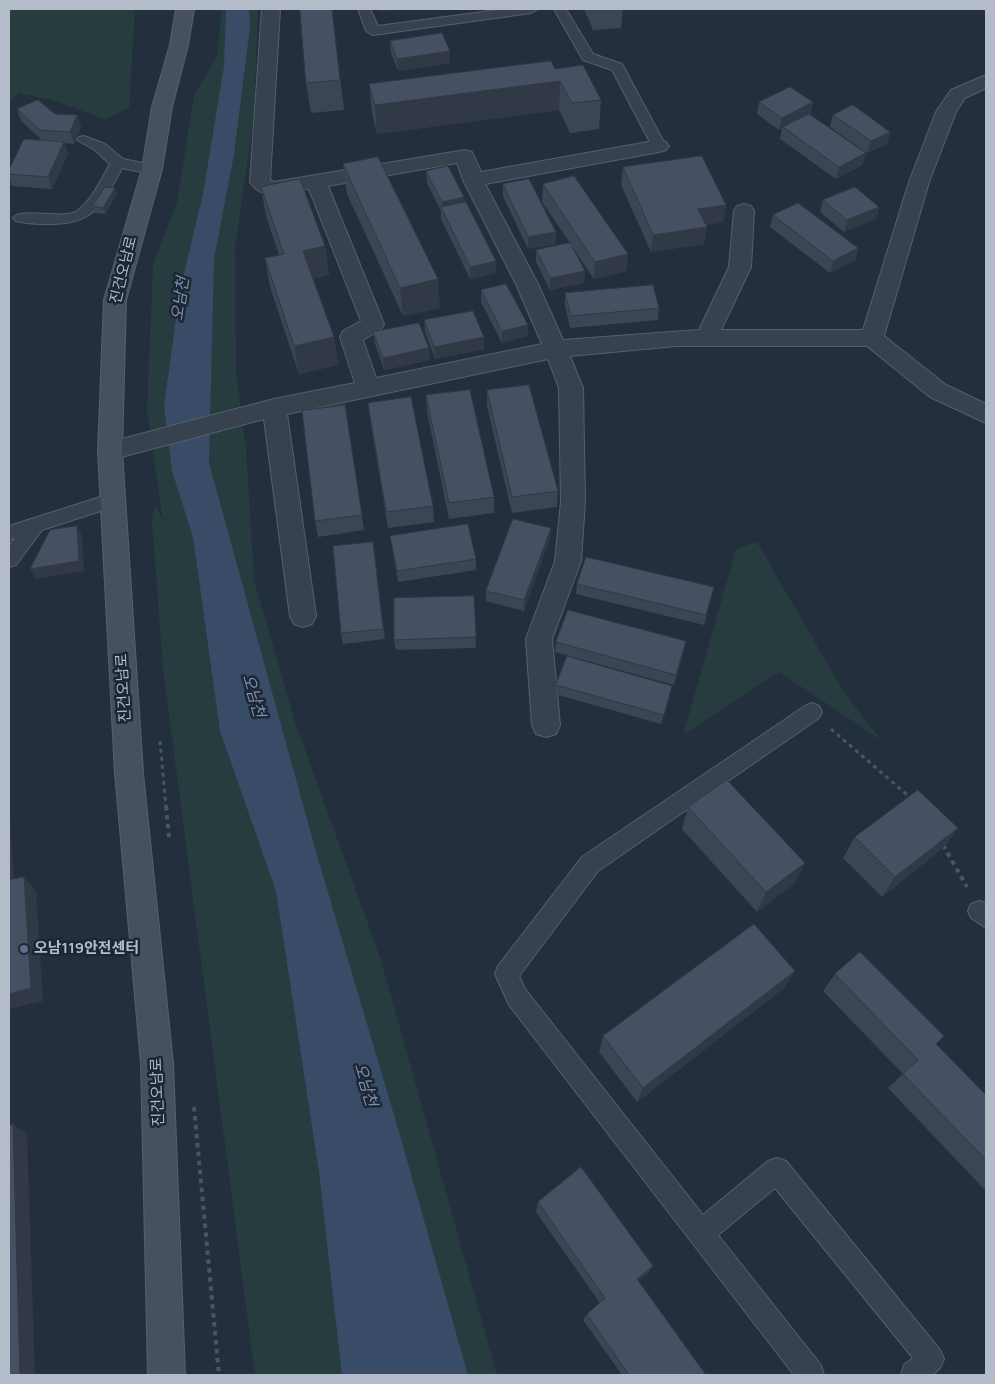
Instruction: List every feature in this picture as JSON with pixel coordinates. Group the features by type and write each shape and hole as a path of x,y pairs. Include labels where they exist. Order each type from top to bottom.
{"main road":[{"name":"진건오남로","path":"166,1375 157,1063 129,774 110,451 115,300 152,169 162,107 180,46 185,9"}],"street":[{"path":"271,9 260,182 270,189 465,156 473,180 527,284 571,388 573,502 568,561 539,639 546,725"},
{"path":"872,338 919,182 946,112 958,94 986,81"},
{"path":"473,180 659,146"},
{"path":"316,182 372,324 351,337 368,388"},
{"path":"706,338 740,267 744,210"},
{"path":"110,451 144,440 274,408 556,349 676,338 872,338 938,391 986,414"},
{"path":"274,408 303,616"}],"lane":[{"path":"364,9 373,31 530,9"},
{"path":"560,9 588,57 617,68 659,146"},
{"path":"84,140 100,147 118,164 152,169"},
{"path":"20,218 54,219 81,215 100,194 118,164"},
{"path":"9,533 113,500"},
{"path":"9,560 35,525"},
{"path":"811,1375 517,997 506,974 590,864 812,712"},
{"path":"701,1233 777,1170 931,1359 914,1375"}],"path":[{"path":"812,712 916,802"},
{"path":"942,843 983,914"}],"green space":[{"path":"9,9 135,9 129,108 105,119 52,100 19,93 9,104"},
{"path":"222,9 258,9 254,116 235,248 236,371 246,448 254,580 295,722 381,960 497,1375 255,1375 163,668 152,522 155,503 163,521 147,410 153,265 177,202 194,96 217,56"},
{"path":"757,542 845,694 881,740 779,672 683,735 736,549"}],"water":[{"name":"오남천","path":"226,9 249,9 250,27 234,154 214,259 209,463 316,852 397,1125 468,1375 342,1375 319,1172 276,891 220,731 193,537 172,471 164,406 180,290 203,194 224,66"}],"building":[{"path":"300,9 332,9 340,80 306,83"},
{"path":"442,33 450,51 397,59 390,41"},
{"path":"551,61 555,69 583,65 601,100 572,103 560,81 375,105 369,84"},
{"path":"790,87 813,102 782,118 759,102"},
{"path":"38,100 55,114 77,115 70,132 40,130 17,109"},
{"path":"853,105 890,132 871,141 833,115"},
{"path":"809,114 866,153 839,167 783,127"},
{"path":"24,139 64,142 48,177 9,174 9,170"},
{"path":"702,156 726,205 698,209 707,227 653,235 623,167"},
{"path":"378,157 438,279 400,288 343,164"},
{"path":"448,166 464,197 442,202 426,171"},
{"path":"574,176 628,254 595,262 543,184"},
{"path":"300,179 325,246 303,251 334,337 294,346 265,258 284,254 261,187"},
{"path":"529,179 556,232 528,237 503,184"},
{"path":"105,187 115,188 103,208 93,206"},
{"path":"855,187 879,207 847,220 823,200"},
{"path":"466,202 496,261 470,267 441,207"},
{"path":"798,203 858,248 833,261 773,215"},
{"path":"570,243 585,271 550,278 536,250"},
{"path":"506,284 528,325 502,331 481,290"},
{"path":"653,285 659,308 571,316 565,293"},
{"path":"473,311 484,337 434,347 424,320"},
{"path":"419,323 429,348 383,358 373,332"},
{"path":"529,385 558,491 512,497 487,390"},
{"path":"470,390 494,497 449,503 426,395"},
{"path":"411,397 433,506 386,512 368,403"},
{"path":"345,405 362,515 315,521 302,411"},
{"path":"513,519 551,528 524,600 486,591"},
{"path":"468,524 476,559 397,571 390,536"},
{"path":"77,526 79,561 30,569 50,530"},
{"path":"373,542 383,629 341,633 333,546"},
{"path":"586,557 714,587 706,615 577,584"},
{"path":"474,596 476,637 394,640 394,598"},
{"path":"568,610 686,641 676,675 556,642"},
{"path":"567,656 672,686 664,715 556,685"},
{"path":"727,780 805,863 766,892 688,807"},
{"path":"918,790 958,828 895,877 855,837"},
{"path":"24,877 31,988 9,994 9,880"},
{"path":"754,924 795,971 643,1088 603,1036"},
{"path":"860,952 944,1036 936,1044 986,1095 986,1160 903,1074 918,1060 835,974"},
{"path":"13,1124 20,1375 9,1375 9,1126"},
{"path":"581,1167 653,1266 637,1279 706,1375 629,1375 587,1314 605,1298 538,1202"}],"place":[{"name":"오남119안전센터","path":"24,949"}]}
